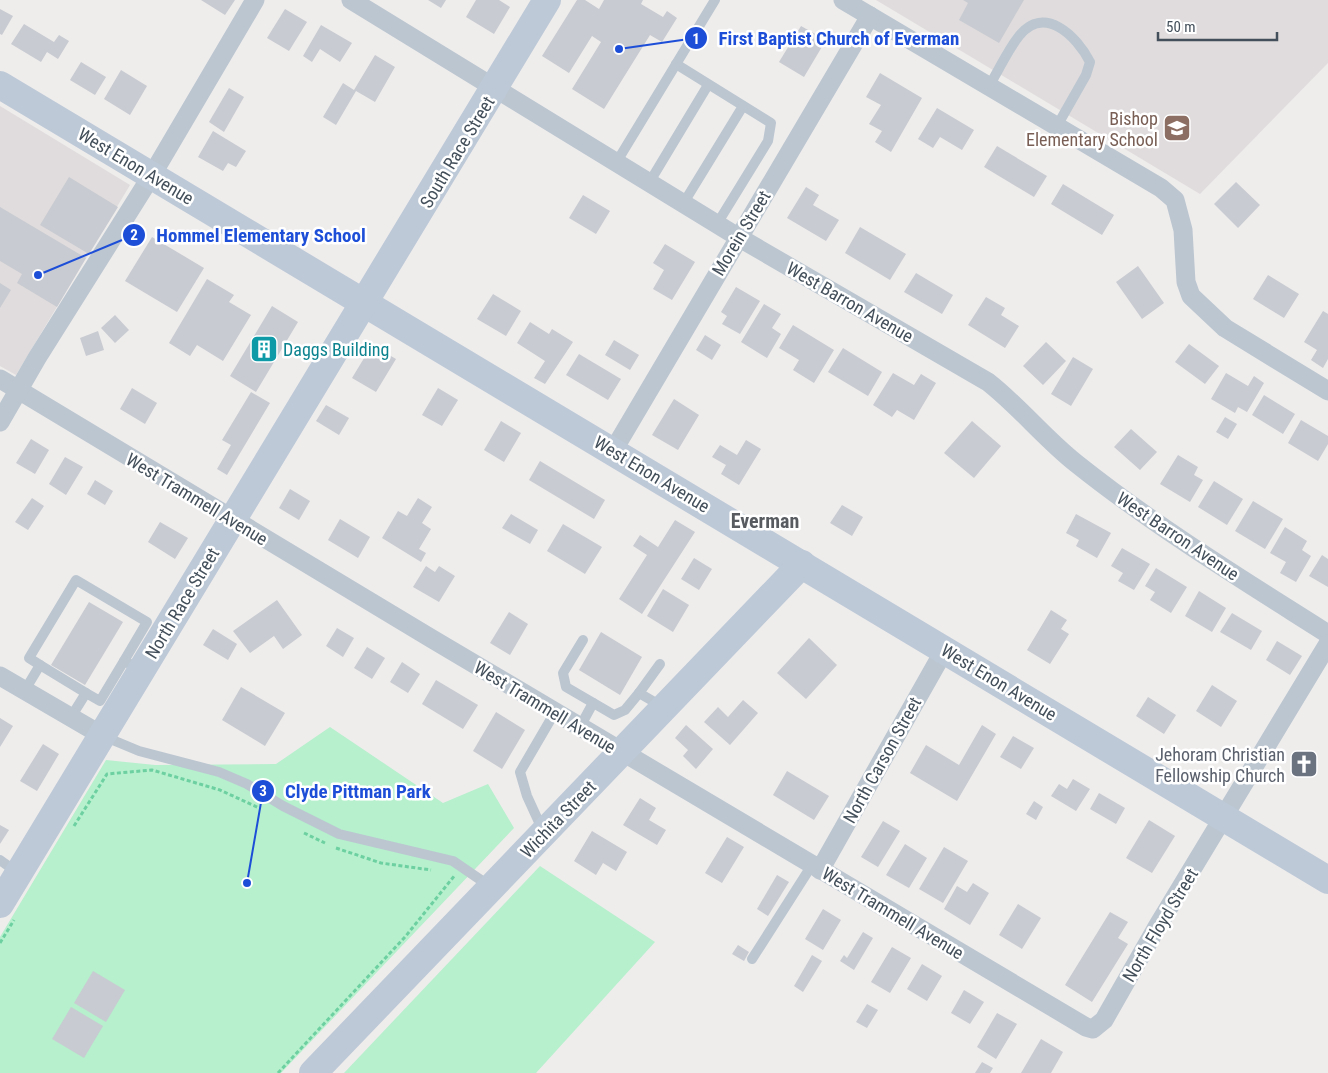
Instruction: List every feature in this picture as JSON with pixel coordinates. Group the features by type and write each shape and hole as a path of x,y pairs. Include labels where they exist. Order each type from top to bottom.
{"street":[{"path":"0,422 18,390 152,176 255,0"},
{"name":"West Barron Avenue","path":"351,0 738,237 988,382 1015,404 1039,430 1076,463 1125,500 1202,555 1328,634"},
{"name":"South Race Street","path":"366,303 548,0"},
{"path":"843,0 1161,188 1175,200 1183,230 1186,282 1192,296 1225,328 1328,392"},
{"name":"Morein Street","path":"613,451 870,16"},
{"name":"West Enon Avenue","path":"0,85 1328,880"},
{"name":"North Race Street","path":"8,912 9,867 103,736 133,666 232,520 366,303"},
{"name":"West Trammell Avenue","path":"0,379 621,753 1092,1029"},
{"name":"Wichita Street","path":"313,1073 802,564"},
{"name":"North Floyd Street","path":"1092,1029 1104,1020 1328,644"},
{"name":"North Carson Street","path":"816,868 945,649"},
{"path":"0,676 103,736"}],"lane":[{"path":"616,163 715,0"},
{"path":"989,86 1019,36 1026,29 1038,22 1056,25 1071,33 1084,49 1090,62 1086,75 1057,126"},
{"path":"676,64 771,123 768,141 717,224"},
{"path":"649,183 708,85"},
{"path":"683,204 743,106"},
{"path":"76,580 147,622 133,666 100,701 29,658 76,580"},
{"path":"584,640 563,673 566,687 614,715 625,710 660,664"},
{"path":"25,690 40,665"},
{"path":"639,692 664,708"},
{"path":"72,717 86,693"},
{"path":"580,727 594,704"},
{"path":"544,832 527,796 520,772 521,767 555,712"},
{"path":"103,736 139,751 219,772 246,784 283,806 339,834 452,861 491,888"},
{"path":"752,959 816,868"}],"path":[{"path":"72,830 107,774 152,770 220,790 264,810"},
{"path":"302,831 317,840 366,858 437,871"},
{"path":"278,1073 405,937 456,874 446,873"},
{"path":"0,943 8,912"}],"shaded area":[{"name":"Bishop Elementary School","path":"876,0 1328,0 1328,63 1200,194"},
{"path":"0,106 130,185 16,375 0,366"}],"green space":[{"path":"330,727 443,803 488,784 514,828 281,1073 0,1073 0,937 106,760 155,765 276,764"},
{"path":"540,866 655,942 536,1073 344,1073"}],"building":[{"path":"201,0 235,0 225,15"},
{"path":"428,0 446,0 441,8"},
{"path":"476,0 499,0 510,7 494,34 466,17"},
{"path":"577,0 585,0 599,9 604,0 643,0 641,4 663,17 667,11 677,18 662,42 650,35 604,109 572,89 601,42 592,36 569,73 542,56"},
{"path":"963,0 1024,0 999,43 959,20 968,3"},
{"path":"0,9 13,16 2,35 0,34"},
{"path":"285,9 307,22 289,51 267,38"},
{"path":"24,24 54,42 59,35 69,41 58,59 47,52 41,62 11,44"},
{"path":"321,25 352,43 340,62 320,49 312,62 303,56"},
{"path":"801,26 826,40 804,77 779,62"},
{"path":"375,55 395,67 375,102 356,91 336,125 323,117 343,83 354,90"},
{"path":"81,62 106,77 95,95 70,80"},
{"path":"121,70 147,86 130,115 104,99"},
{"path":"880,73 922,98 891,152 875,142 882,131 869,124 881,105 866,97"},
{"path":"229,88 244,97 224,132 209,122"},
{"path":"937,108 974,130 962,150 940,137 933,148 918,139"},
{"path":"213,131 246,151 236,167 228,163 223,171 198,157"},
{"path":"997,146 1047,176 1034,197 984,167"},
{"path":"69,177 118,207 89,254 40,225"},
{"path":"1236,182 1260,205 1238,228 1214,204"},
{"path":"1063,184 1114,215 1102,235 1051,204"},
{"path":"806,187 819,195 813,205 839,220 826,241 787,218"},
{"path":"583,195 610,211 596,234 569,218"},
{"path":"0,207 86,258 57,307 17,283 22,274 0,261"},
{"path":"860,227 906,254 890,280 845,253"},
{"path":"152,237 204,268 177,312 125,281"},
{"path":"665,244 695,262 672,300 653,289 664,270 653,263"},
{"path":"1138,266 1164,303 1142,319 1116,282"},
{"path":"916,273 953,295 942,314 904,292"},
{"path":"1268,275 1299,294 1284,318 1253,299"},
{"path":"207,279 234,295 229,302 251,315 223,361 197,345 190,356 169,343"},
{"path":"0,283 11,290 0,308"},
{"path":"736,287 760,301 740,334 722,324 727,316 721,312"},
{"path":"493,294 521,311 506,336 477,319"},
{"path":"986,297 1005,308 1001,315 1019,326 1005,348 968,325"},
{"path":"764,304 781,314 772,328 781,334 767,358 741,342"},
{"name":"Daggs Building","path":"272,306 298,322 256,392 230,376"},
{"path":"1323,311 1328,314 1328,359 1323,368 1311,360 1317,350 1304,342"},
{"path":"115,315 129,330 115,343 101,328"},
{"path":"530,322 549,334 552,329 573,342 545,384 534,378 545,361 517,343"},
{"path":"793,325 834,350 814,383 793,370 799,360 779,348"},
{"path":"98,331 104,350 86,356 80,338"},
{"path":"705,335 721,345 712,360 696,350"},
{"path":"614,340 639,355 630,370 605,355"},
{"path":"1046,342 1066,361 1043,385 1023,366"},
{"path":"1189,344 1219,366 1205,384 1175,362"},
{"path":"372,345 396,359 376,392 352,378"},
{"path":"843,348 882,372 868,396 828,372"},
{"path":"579,354 621,379 608,400 566,375"},
{"path":"1073,357 1093,369 1071,406 1051,394"},
{"path":"893,373 914,385 921,374 936,383 914,420 897,410 892,417 873,405"},
{"path":"1226,373 1248,386 1254,376 1264,383 1247,412 1238,407 1235,413 1211,399"},
{"path":"132,388 157,403 145,424 120,409"},
{"path":"438,388 458,400 442,426 422,415"},
{"path":"251,392 270,403 227,475 217,469 231,445 222,440"},
{"path":"1264,395 1295,414 1283,434 1252,415"},
{"path":"674,399 699,415 678,450 652,435"},
{"path":"326,405 349,418 339,435 316,421"},
{"path":"1225,417 1237,424 1228,439 1216,432"},
{"path":"1301,420 1328,436 1328,444 1318,461 1288,443"},
{"path":"501,421 521,433 504,462 484,450"},
{"path":"972,421 1001,446 974,478 944,453"},
{"path":"1131,429 1157,452 1140,470 1114,447"},
{"path":"31,439 49,450 35,474 16,463"},
{"path":"746,440 761,449 739,485 721,474 726,465 712,457 720,445 737,455"},
{"path":"1178,455 1198,467 1194,475 1203,480 1190,502 1160,484"},
{"path":"65,457 83,467 66,495 49,484"},
{"path":"540,461 605,500 594,519 529,480"},
{"path":"95,480 113,491 105,505 87,494"},
{"path":"1214,481 1243,499 1227,525 1198,507"},
{"path":"290,489 310,501 299,520 279,508"},
{"path":"32,498 44,506 28,530 15,522"},
{"path":"418,498 432,507 422,523 431,529 419,549 426,553 421,562 382,538 398,511 407,516"},
{"path":"1253,501 1283,519 1265,549 1235,531"},
{"path":"842,505 863,517 852,536 830,523"},
{"path":"511,514 538,530 530,544 502,528"},
{"path":"1076,514 1111,533 1097,558 1076,546 1079,540 1066,533"},
{"path":"340,519 370,537 358,558 328,540"},
{"path":"675,520 695,532 642,614 619,599 647,555 633,546 640,535 658,547"},
{"path":"160,522 188,538 175,559 148,542"},
{"path":"563,524 602,547 585,574 547,551"},
{"path":"1285,527 1307,541 1302,550 1311,556 1296,582 1280,573 1286,562 1270,553"},
{"path":"1122,548 1150,564 1134,590 1118,581 1123,573 1111,566"},
{"path":"1322,555 1328,559 1328,587 1309,576"},
{"path":"694,558 712,569 699,590 681,579"},
{"path":"426,566 435,572 439,566 455,576 439,602 413,587"},
{"path":"1156,568 1187,587 1171,613 1150,600 1155,592 1145,586"},
{"path":"663,589 689,605 673,632 647,616"},
{"path":"1199,591 1226,608 1212,632 1185,616"},
{"path":"277,600 302,635 283,649 274,636 250,653 233,631"},
{"path":"89,602 123,622 85,685 51,665"},
{"path":"1051,610 1067,620 1061,629 1069,634 1050,664 1027,650"},
{"path":"509,612 528,624 510,655 490,643"},
{"path":"1232,613 1262,631 1251,650 1220,632"},
{"path":"337,628 354,638 343,657 326,646"},
{"path":"213,629 237,644 228,660 203,645"},
{"path":"601,632 642,657 620,695 579,670"},
{"path":"809,638 837,665 806,699 777,673"},
{"path":"1277,641 1302,656 1290,675 1266,660"},
{"path":"367,647 385,658 372,679 354,668"},
{"path":"402,662 420,674 408,693 390,682"},
{"path":"436,680 478,705 463,729 422,704"},
{"path":"1212,685 1237,701 1221,727 1196,711"},
{"path":"241,687 285,713 265,746 222,720"},
{"path":"1148,697 1176,715 1164,734 1136,716"},
{"path":"743,700 758,713 730,745 704,722 718,707 728,717"},
{"path":"496,712 525,730 502,769 473,751"},
{"path":"0,718 13,726 0,747"},
{"path":"686,725 713,749 696,769 683,756 688,750 675,738"},
{"path":"982,725 996,734 957,801 910,773 926,745 959,765"},
{"path":"1013,736 1034,748 1021,769 1000,757"},
{"path":"43,744 59,754 37,791 20,781"},
{"path":"787,771 829,796 814,820 773,795"},
{"path":"1073,779 1090,789 1076,811 1051,796 1059,784 1067,789"},
{"path":"1099,793 1125,808 1116,824 1090,809"},
{"path":"640,798 656,808 649,820 666,830 657,845 623,825"},
{"path":"1034,801 1043,807 1036,820 1026,814"},
{"path":"1149,820 1175,836 1152,873 1126,858"},
{"path":"883,821 900,831 878,867 861,857"},
{"path":"0,825 9,830 0,844"},
{"path":"592,831 627,852 616,871 603,863 596,875 574,861"},
{"path":"727,837 744,847 722,883 705,873"},
{"path":"905,844 927,858 909,888 886,875"},
{"path":"944,847 968,861 943,903 919,889"},
{"path":"777,875 789,882 768,916 757,909"},
{"path":"973,883 989,893 970,925 944,909 957,886 967,892"},
{"path":"1018,904 1041,918 1022,949 999,935"},
{"path":"823,909 841,920 823,950 805,939"},
{"path":"1110,912 1128,922 1118,938 1128,944 1092,1002 1065,985"},
{"path":"863,932 873,938 854,970 840,961 844,955 847,958"},
{"path":"738,945 749,952 744,961 732,954"},
{"path":"892,947 911,958 890,993 871,982"},
{"path":"812,955 822,961 803,992 794,986"},
{"path":"922,964 942,976 927,1001 907,989"},
{"path":"93,971 125,990 106,1022 74,1003"},
{"path":"964,990 984,1002 970,1024 951,1013"},
{"path":"867,1004 878,1010 867,1028 856,1022"},
{"path":"71,1007 103,1026 84,1058 52,1039"},
{"path":"997,1013 1017,1024 996,1059 977,1047"},
{"path":"1041,1039 1063,1052 1051,1073 1021,1073"},
{"path":"982,1062 993,1068 990,1073 975,1073"}],"place":[{"name":"First Baptist Church of Everman","path":"619,49"},
{"name":"Bishop Elementary School","path":"1177,128"},
{"name":"Hommel Elementary School","path":"38,275"},
{"name":"Daggs Building","path":"264,349"},
{"name":"Jehoram Christian Fellowship Church","path":"1304,764"},
{"name":"Clyde Pittman Park","path":"247,883"}],"district":[{"name":"Everman","path":"765,521"}]}
